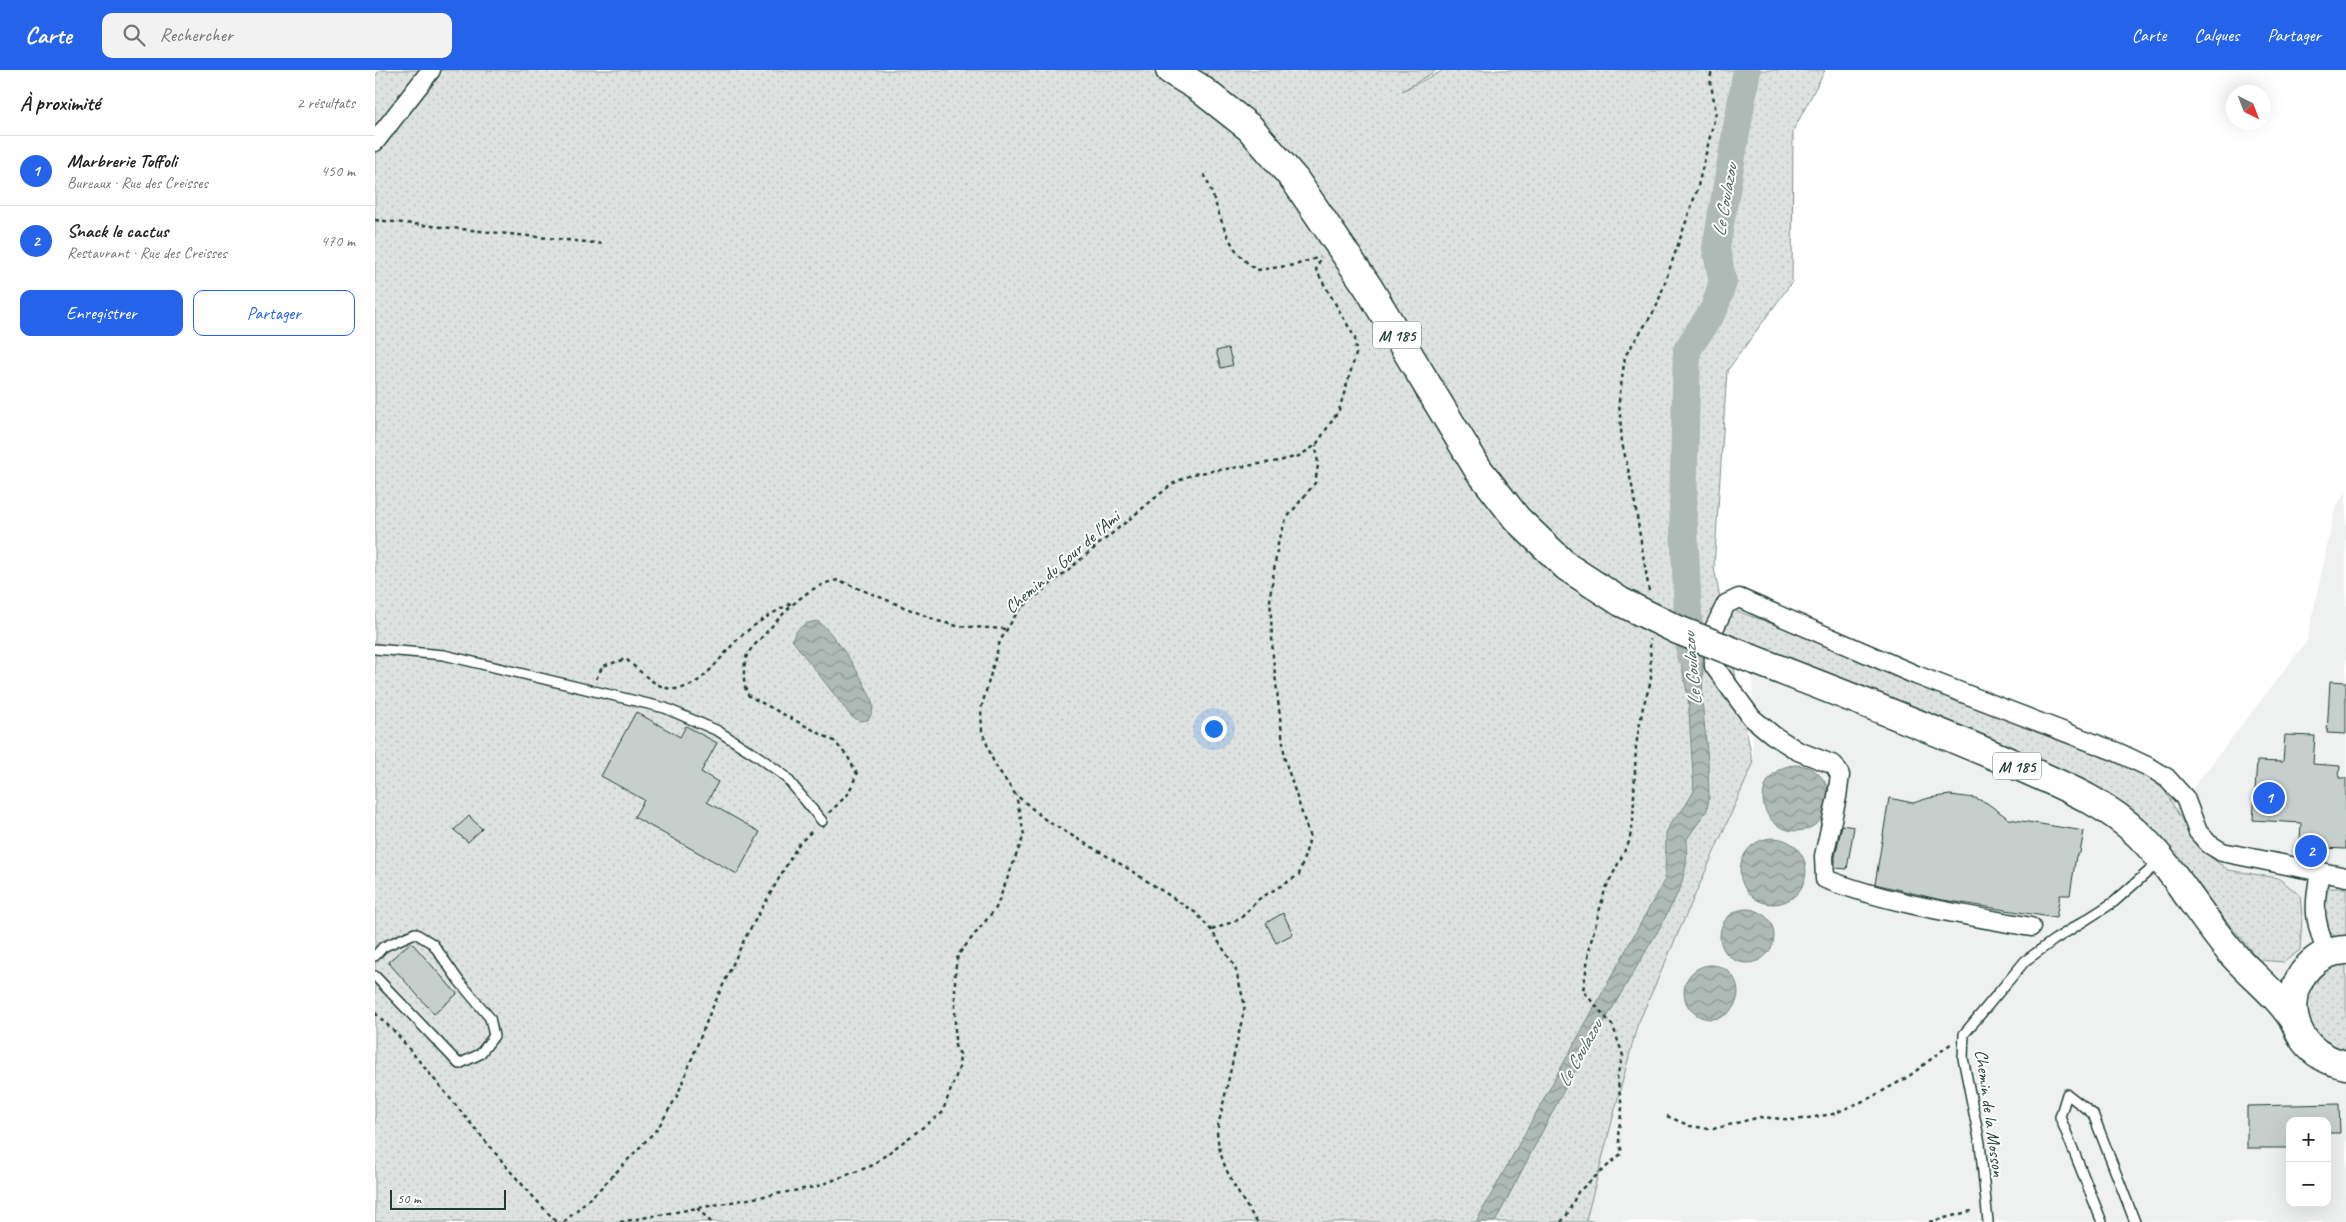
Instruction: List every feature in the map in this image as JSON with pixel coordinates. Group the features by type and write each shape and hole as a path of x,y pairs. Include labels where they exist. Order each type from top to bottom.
{"main road":[{"name":"M 185","path":"1170,70 1198,87 1250,128 1295,180 1330,251 1368,287 1478,469 1517,519 1567,566 1621,602 1678,630 1905,718 2072,790 2104,808 2137,833 2161,860 2244,968 2284,1004 2295,1022"},
{"name":"M 185","path":"2244,968 2260,979 2275,982 2293,978 2327,957"},
{"path":"2327,957 2298,984 2293,1003 2295,1022 2302,1039 2315,1053 2331,1062 2346,1065"}],"street":[{"path":"375,142 431,70"},
{"path":"2031,927 1910,905 1855,890 1825,879 1824,856 1840,775 1834,765 1798,751 1751,718 1714,666 1713,632 1726,604 1739,598 1916,674 2117,752 2151,768 2167,778 2185,798 2198,832 2209,844 2222,852 2346,877"},
{"path":"2320,872 2314,903 2315,918 2327,957"}],"lane":[{"path":"375,649 444,655 665,708 718,731 785,776 822,821"},
{"name":"Chemin de la Mosson","path":"1988,1222 1981,1143 1963,1058 1964,1034 2025,961 2114,902 2161,860"},
{"path":"375,956 383,947 415,933 433,944 459,981 490,1018 494,1036 480,1054 459,1064 375,976"},
{"path":"2102,1222 2060,1117 2067,1094 2093,1114 2135,1222"}],"path":[{"path":"1649,598 1648,580 1622,443 1619,401 1625,356 1656,308 1697,190 1716,112 1710,79 1712,70"},
{"path":"1204,174 1212,191 1228,240 1245,263 1257,270 1295,265 1330,251"},
{"path":"375,220 605,244"},
{"name":"Chemin du Gour de l'Ami","path":"1257,1222 1237,1191 1222,1161 1218,1147 1217,1131 1245,1006 1235,967 1211,930 1196,913 1124,866 1047,821 1015,794 994,763 982,731 981,709 1000,641 1018,612 1172,484 1193,474 1279,461 1299,456 1316,445 1339,410 1356,354 1355,338 1316,270 1330,251"},
{"path":"1211,930 1240,920 1259,899 1299,875 1310,838 1285,760 1273,657 1269,597 1278,544 1287,519 1315,483 1318,465 1316,445"},
{"path":"591,689 603,666 626,659 655,683 673,690 689,686 705,675 739,638 773,613 825,583 838,580 938,621 957,626 1006,629"},
{"path":"564,1222 603,1186 658,1128 677,1096 710,1012 745,938 798,844 848,794 857,774 848,757 834,740 749,696 745,691 747,654 797,600"},
{"path":"1561,1222 1567,1215 1578,1192 1622,1153 1618,1136 1622,1108 1617,1076 1623,1056 1613,1026 1583,991 1589,945 1605,890 1629,842 1632,829 1636,744 1643,707 1651,681 1650,635"},
{"path":"621,1222 815,1187 871,1166 942,1113 959,1068 960,1054 955,1046 955,971 957,955 996,908 1024,835 1015,794"},
{"path":"375,1013 396,1034 511,1172 556,1222"},
{"path":"1667,1116 1690,1126 1713,1129 1760,1117 1795,1120 1833,1114 1870,1098 1908,1077 1964,1034"},
{"path":"1929,1222 1986,1207"},
{"path":"697,1208 711,1222"}],"shaded area":[{"path":"380,70 1437,70 1402,91 1444,70 1825,70 1793,131 1792,282 1727,371 1714,568 1725,623 1734,610 1831,645 2146,775 2165,791 2197,847 2228,870 2278,878 2300,895 2302,917 2300,950 2284,962 2259,960 2174,858 2103,799 1728,637 1753,764 1637,1026 1586,1220 1596,1222 375,1222 375,77"},
{"path":"2346,491 2346,1222 1586,1221 1637,1026 1753,764 1752,659 2060,785 2185,798 2307,641 2335,509"},
{"path":"2326,888 2346,888 2346,940 2342,941 2325,929 2322,905"},
{"path":"2346,964 2346,1054 2329,1048 2317,1037 2309,1023 2307,1007 2309,992 2316,978 2329,969"}],"water":[{"path":"817,621 824,626 841,646 866,687 873,706 868,720 860,721 851,716 792,640 801,627"},
{"path":"1678,633 1700,644 1703,668 1702,700 1708,762 1709,798 1707,810 1687,839 1686,866 1680,889 1659,929 1563,1092 1495,1222 1476,1222 1665,879 1666,834 1671,822 1684,808 1694,791 1688,697 1679,653"},
{"path":"1796,765 1808,768 1819,775 1826,786 1829,798 1826,810 1819,821 1808,828 1796,831 1784,828 1773,821 1766,810 1763,798 1766,786 1773,775 1784,768"},
{"path":"1773,838 1785,841 1796,848 1803,859 1806,871 1803,883 1796,894 1785,901 1773,904 1761,901 1750,894 1743,883 1740,871 1743,859 1750,848 1761,841"},
{"path":"1742,909 1752,909 1762,913 1770,921 1774,936 1770,951 1762,959 1752,963 1742,963 1732,959 1724,951 1720,941 1720,931 1724,921 1732,913"},
{"path":"1706,965 1716,965 1726,969 1734,977 1738,992 1734,1007 1726,1015 1716,1019 1706,1019 1696,1015 1688,1007 1684,997 1684,987 1688,977 1696,969"}],"building":[{"path":"1228,348 1233,365 1221,368 1216,351"},
{"path":"2330,681 2346,682 2346,734 2327,733"},
{"path":"636,712 680,737 686,726 717,743 701,772 718,782 707,802 760,832 737,874 634,817 644,800 601,776"},
{"path":"2285,735 2315,736 2313,764 2340,766 2339,778 2346,778 2346,849 2323,848 2322,861 2299,857 2301,823 2253,820 2257,761 2283,762"},
{"path":"1950,795 1975,798 1987,803 2009,819 2084,831 2080,853 2076,856 2070,895 2060,895 2056,918 1937,899 1875,884 1889,798 1913,803 1929,798"},
{"path":"469,816 482,829 468,842 454,830"},
{"path":"1842,825 1854,827 1847,869 1835,868 1835,857"},
{"path":"1283,913 1293,934 1276,943 1266,923"},
{"path":"411,942 457,994 434,1014 388,962"},
{"path":"2339,1104 2340,1133 2331,1133 2331,1117 2286,1117 2286,1148 2247,1148 2247,1106"}],"waterway":[{"name":"Le Coulazou","path":"1690,655 1683,508 1687,350 1714,309 1723,282 1716,248 1747,70"}],"place":[{"name":"Marbrerie Toffoli","path":"2269,798"},
{"name":"Snack le cactus","path":"2311,851"}]}
